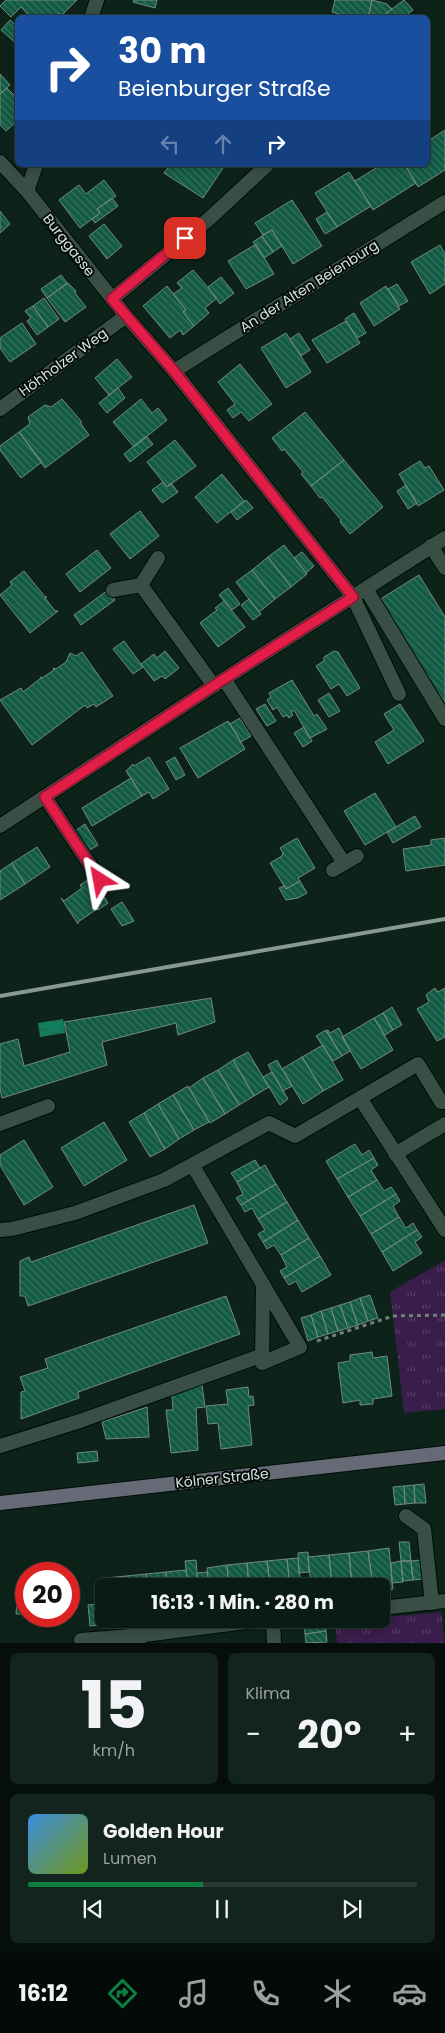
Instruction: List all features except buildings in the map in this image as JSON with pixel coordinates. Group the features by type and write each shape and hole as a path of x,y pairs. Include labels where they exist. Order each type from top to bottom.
{"main road":[{"name":"Kölner Straße","path":"0,1503 445,1453"}],"street":[{"path":"92,15 97,0"},
{"name":"Burggasse","path":"0,162 27,192 126,316 174,371 353,597 399,694"},
{"path":"27,192 35,167"},
{"path":"112,299 217,212 265,167"},
{"name":"An der Alten Beienburg","path":"174,371 445,202"},
{"name":"Höhholzer Weg","path":"0,409 126,316"},
{"path":"0,826 219,682 445,538"},
{"path":"431,546 445,568"},
{"path":"113,590 141,585 158,558"},
{"path":"141,585 219,682 338,866 357,856"},
{"path":"366,588 445,719"},
{"path":"45,797 100,880"},
{"path":"0,1230 12,1229 75,1213 164,1180 193,1166 268,1123 294,1136 418,1064 441,1102 445,1102"},
{"path":"360,1098 445,1230"},
{"path":"0,1124 48,1106"},
{"path":"395,1154 445,1124"},
{"path":"193,1166 263,1284 300,1347 262,1363 263,1284"},
{"path":"0,1446 80,1421 263,1355"},
{"path":"390,1607 438,1602 424,1528 406,1516"},
{"path":"81,1640 138,1639 211,1628"},
{"path":"272,1628 274,1643"}],"path":[{"path":"300,1347 393,1316 445,1315"}],"green space":[{"path":"445,1260 445,1409 404,1413 390,1292"},
{"path":"441,1612 445,1643 337,1643 336,1628 390,1628 390,1617"}],"water":[{"path":"63,1019 65,1033 40,1037 38,1023"}],"railway":[{"path":"0,996 445,919"}],"route":[{"path":"100,880 45,797 353,597 174,371 112,299 185,238"}]}
